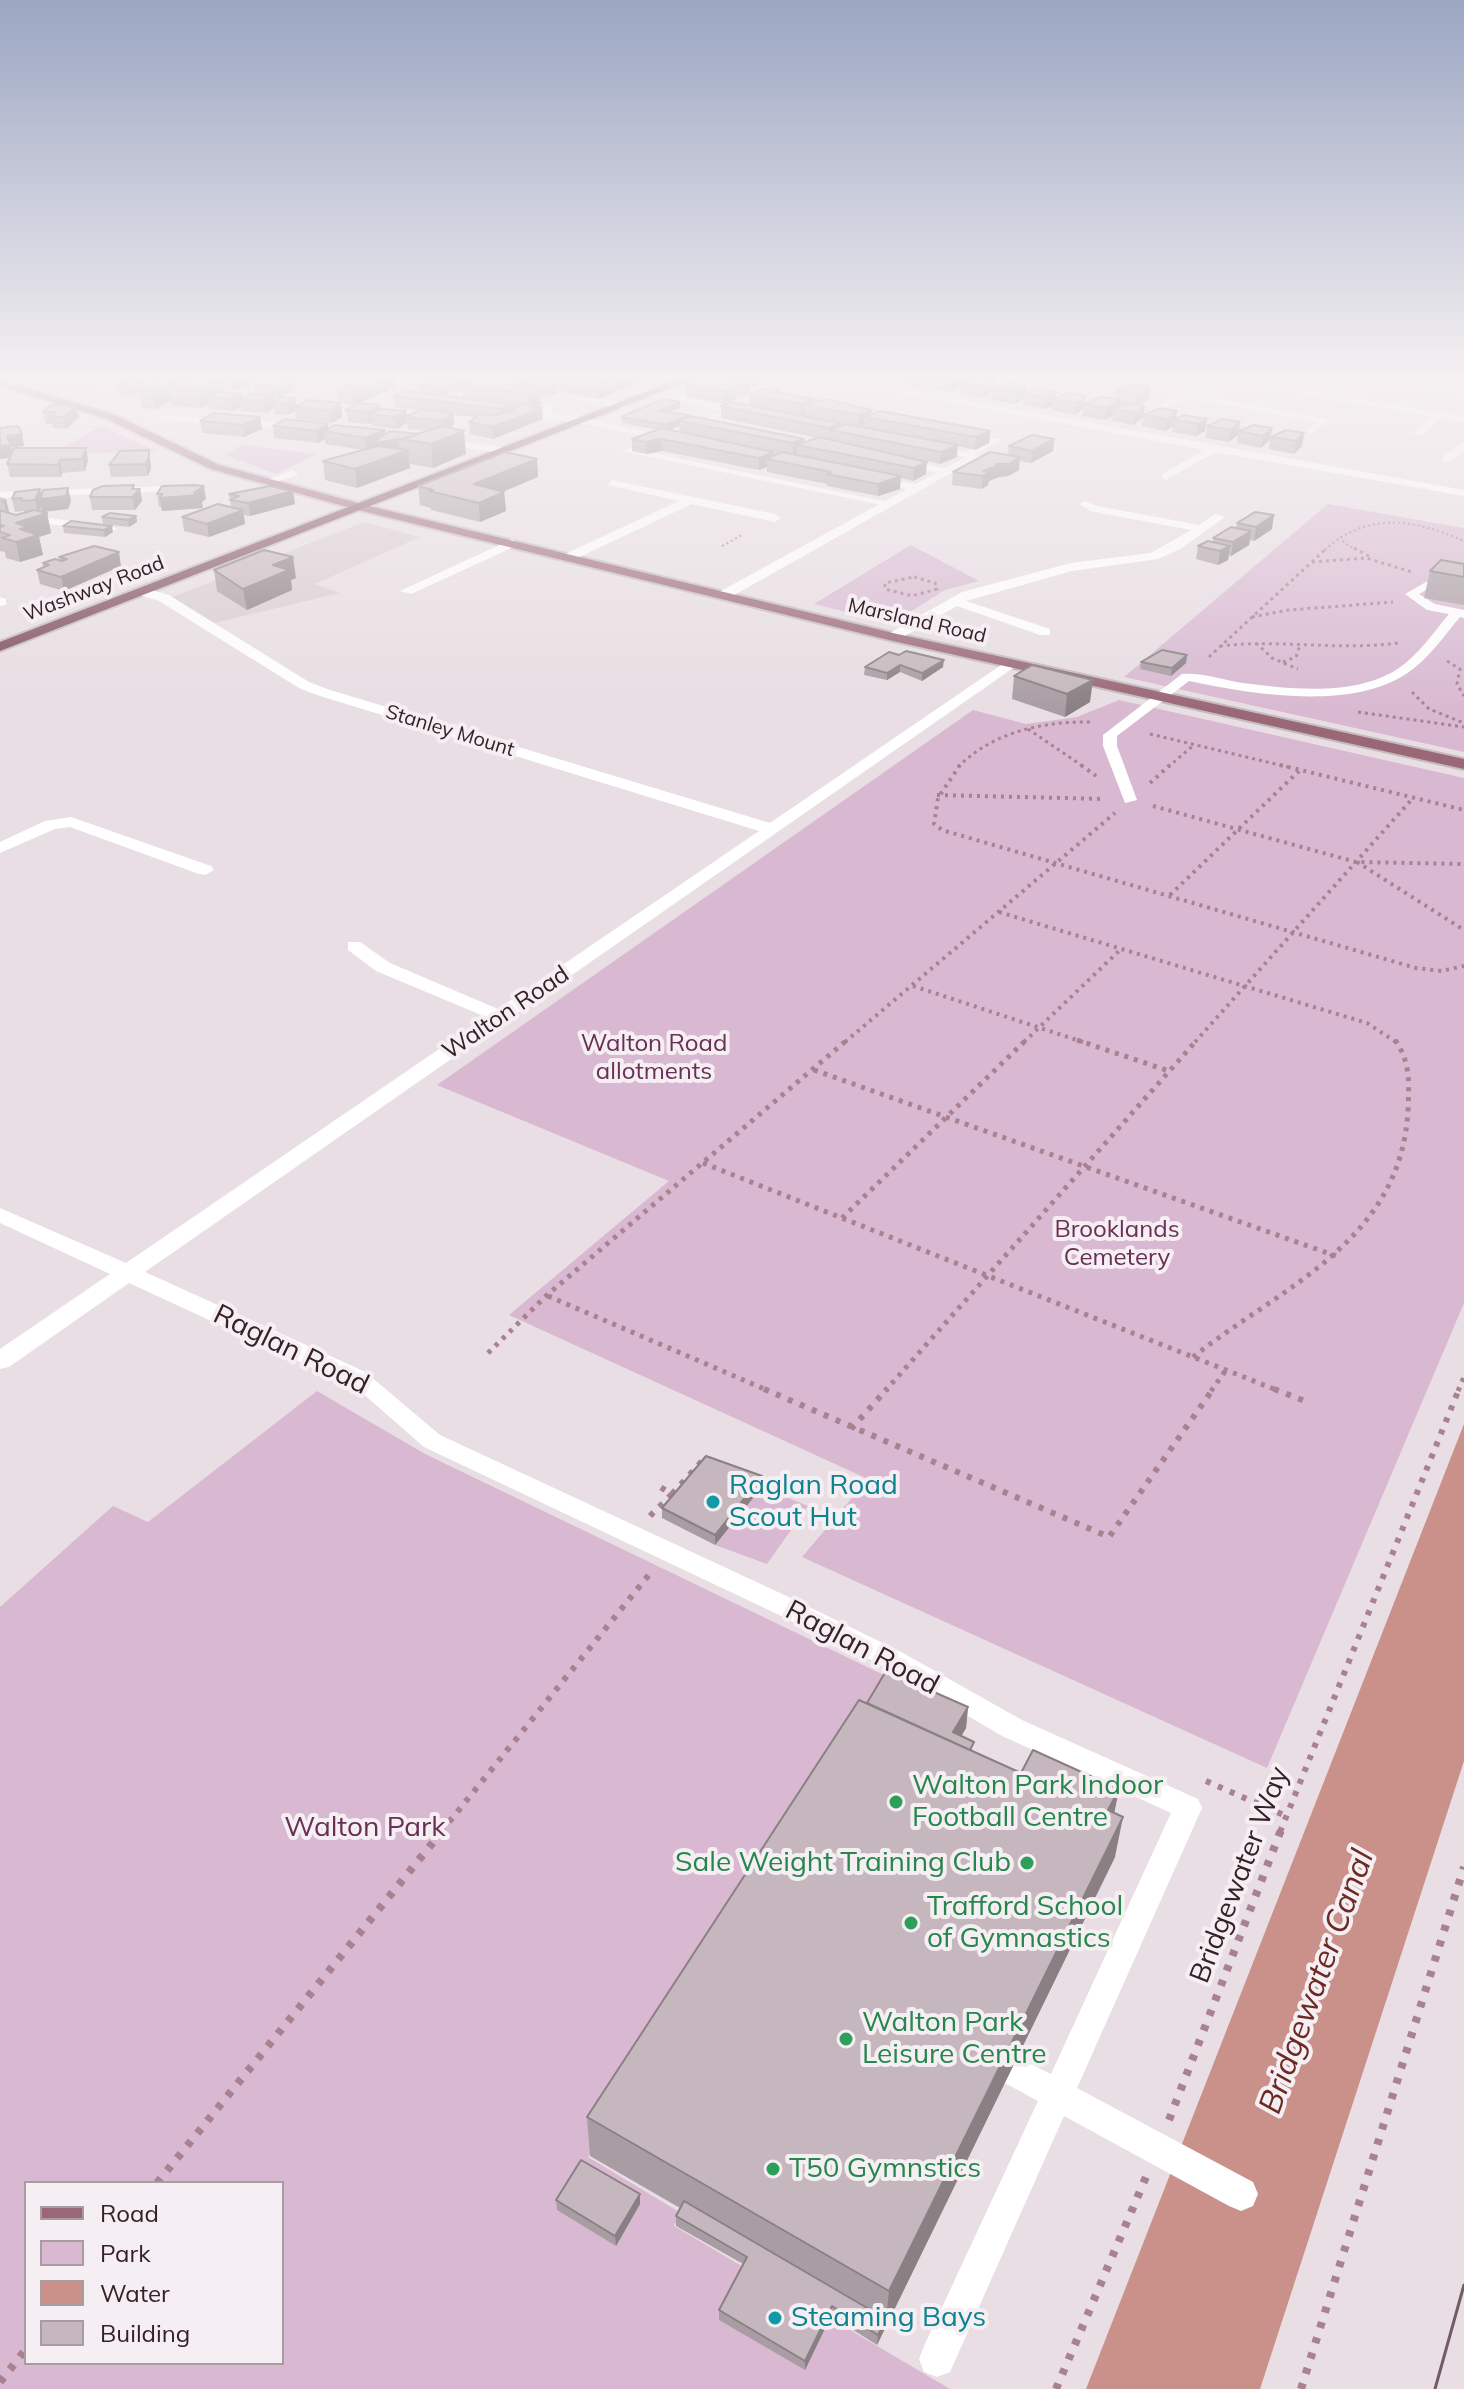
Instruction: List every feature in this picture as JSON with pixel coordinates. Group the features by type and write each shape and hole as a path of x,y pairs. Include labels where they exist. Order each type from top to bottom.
{"highway":[{"name":"Washway Road","path":"0,647 412,488"}],"main road":[{"name":"Marsland Road","path":"290,488 893,637 1464,764"}],"street":[{"path":"0,495 157,488"},
{"path":"637,488 775,518"},
{"path":"724,595 916,488"},
{"path":"1438,488 1464,493"},
{"path":"569,557 690,500"},
{"path":"1089,509 1203,529"},
{"path":"893,637 954,601 1071,567 1154,556 1219,517"},
{"path":"406,591 512,543"},
{"name":"Stanley Mount","path":"144,592 164,598 304,685 322,692 774,830"},
{"path":"954,601 1040,636 1062,630"},
{"name":"Walton Road","path":"0,1361 1012,664"},
{"path":"0,848 51,824 71,822 205,870"},
{"path":"354,946 406,978 502,1017"},
{"name":"Raglan Road","path":"0,1215 361,1380"}],"lane":[{"path":"806,488 887,505"},
{"path":"0,529 49,521 112,529"},
{"path":"1130,800 1110,746 1110,735 1187,677 1248,689 1323,690 1386,680 1408,667 1460,614 1414,599 1412,590 1426,585 1464,587"},
{"name":"Raglan Road","path":"361,1380 432,1441 663,1539 894,1660 1012,1728 1188,1808 937,2359"},
{"path":"1012,2070 1241,2194"}],"path":[{"path":"1187,677 1341,535 1364,526 1399,524 1435,530 1464,541"},
{"path":"1341,535 1350,547 1407,569 1426,585"},
{"path":"1311,562 1342,558 1379,560"},
{"path":"896,578 922,578 938,586 928,594 903,595 884,586 896,578"},
{"path":"1251,617 1289,610 1414,599"},
{"path":"1220,647 1256,643 1375,647 1440,633"},
{"path":"1256,643 1266,653 1308,675 1323,690"},
{"path":"1282,662 1296,657 1300,645"},
{"path":"1419,655 1464,666"},
{"path":"1457,666 1461,678 1458,688 1464,696"},
{"path":"1408,667 1409,687 1419,702 1464,723"},
{"path":"1464,810 1121,727 1070,721 1028,729 1000,740 959,765 937,795 934,824 942,830 1429,971 1464,966"},
{"path":"1028,729 1130,800"},
{"path":"488,1353 547,1295 1195,745"},
{"path":"1169,896 1300,770"},
{"path":"937,795 1130,800 1356,862 1464,864"},
{"path":"851,1429 1413,798"},
{"path":"1356,862 1464,930"},
{"path":"999,912 1387,1030 1404,1052 1410,1119 1401,1154 1378,1202 1336,1256 1300,1285 1230,1326 1193,1357"},
{"path":"842,1218 1121,949"},
{"path":"912,986 1170,1071"},
{"path":"813,1069 1336,1256"},
{"path":"703,1163 1310,1403"},
{"path":"547,1295 851,1429 1109,1537 1226,1370"},
{"name":"Bridgewater Way","path":"1056,2389 1158,2149 1286,1816 1464,1377"},
{"path":"159,2181 663,1539 646,1521 703,1460 714,1463"},
{"path":"655,1484 672,1494"},
{"path":"1301,2389 1464,1867"},
{"path":"0,2382 24,2352"}],"shaded area":[{"path":"364,522 420,537 315,584 340,593 214,623 165,600"}],"green space":[{"path":"1328,504 1464,528 1464,752 1124,677"},
{"path":"911,545 979,581 945,590 902,617 871,618 814,604"},
{"name":"Brooklands Cemetery","path":"1119,700 1464,778 1464,1303 1267,1768 802,1557 868,1479 509,1315 669,1181 437,1085 973,710 1026,724 1077,717"},
{"name":"Walton Park","path":"317,1391 425,1454 890,1678 588,2157 681,2213 674,2226 950,2389 0,2389 0,1607 113,1506 148,1522"},
{"path":"762,1487 808,1506 767,1564 715,1545"}],"water":[{"name":"Bridgewater Canal","path":"1464,1424 1464,1761 1260,2389 1086,2389"}],"building":[{"path":"68,488 66,496 40,499 43,490"},
{"path":"160,488 200,488 194,493 201,495 160,498 162,494 157,494"},
{"path":"257,488 293,491 248,503 230,500 239,496 229,494"},
{"path":"427,488 491,488 504,492 479,503 429,491 433,490"},
{"path":"40,489 35,500 12,499 15,492"},
{"path":"140,489 132,497 90,497 93,490"},
{"path":"218,504 243,510 207,524 182,517"},
{"path":"34,510 47,513 16,523 28,527 20,529 38,535 16,542 2,538 10,535 0,532 0,527 4,526 0,525 0,511 16,515"},
{"path":"1255,512 1274,515 1256,527 1237,523"},
{"path":"110,513 136,516 128,520 102,517"},
{"path":"71,521 112,526 104,530 63,526"},
{"path":"1231,527 1251,531 1233,542 1213,538"},
{"path":"1208,541 1230,546 1220,551 1198,546"},
{"path":"94,546 119,552 61,577 37,570 49,565 43,563 55,559 62,561 67,559 59,557"},
{"path":"264,550 293,557 273,565 289,570 243,589 214,570"},
{"path":"1441,560 1464,564 1464,577 1430,571"},
{"path":"1162,650 1187,655 1172,668 1141,662"},
{"path":"906,651 944,660 922,673 900,665 887,673 865,667 889,652 899,655"},
{"path":"1032,665 1093,680 1067,694 1014,676"},
{"name":"Raglan Road Scout Hut","path":"706,1456 762,1476 715,1535 662,1508"},
{"path":"886,1671 968,1707 953,1732 974,1742 970,1750 867,1703"},
{"name":"Walton Park Leisure Centre","path":"859,1700 1021,1773 1033,1750 1119,1789 1108,1810 1123,1817 889,2291 587,2117"},
{"path":"581,2160 640,2194 615,2236 556,2200"},
{"path":"684,2201 886,2319 878,2335 832,2306 805,2361 719,2310 747,2257 676,2216"}],"tram line":[{"path":"1435,2389 1464,2285"}],"place":[{"name":"Raglan Road Scout Hut","path":"713,1502"},
{"name":"Walton Park Indoor Football Centre","path":"896,1802"},
{"name":"Sale Weight Training Club","path":"1027,1863"},
{"name":"Trafford School of Gymnastics","path":"911,1923"},
{"name":"Walton Park Leisure Centre","path":"846,2039"},
{"name":"T50 Gymnstics","path":"773,2169"},
{"name":"Steaming Bays","path":"775,2318"}],"park label":[{"name":"Walton Road allotments","path":"654,1058"}]}
